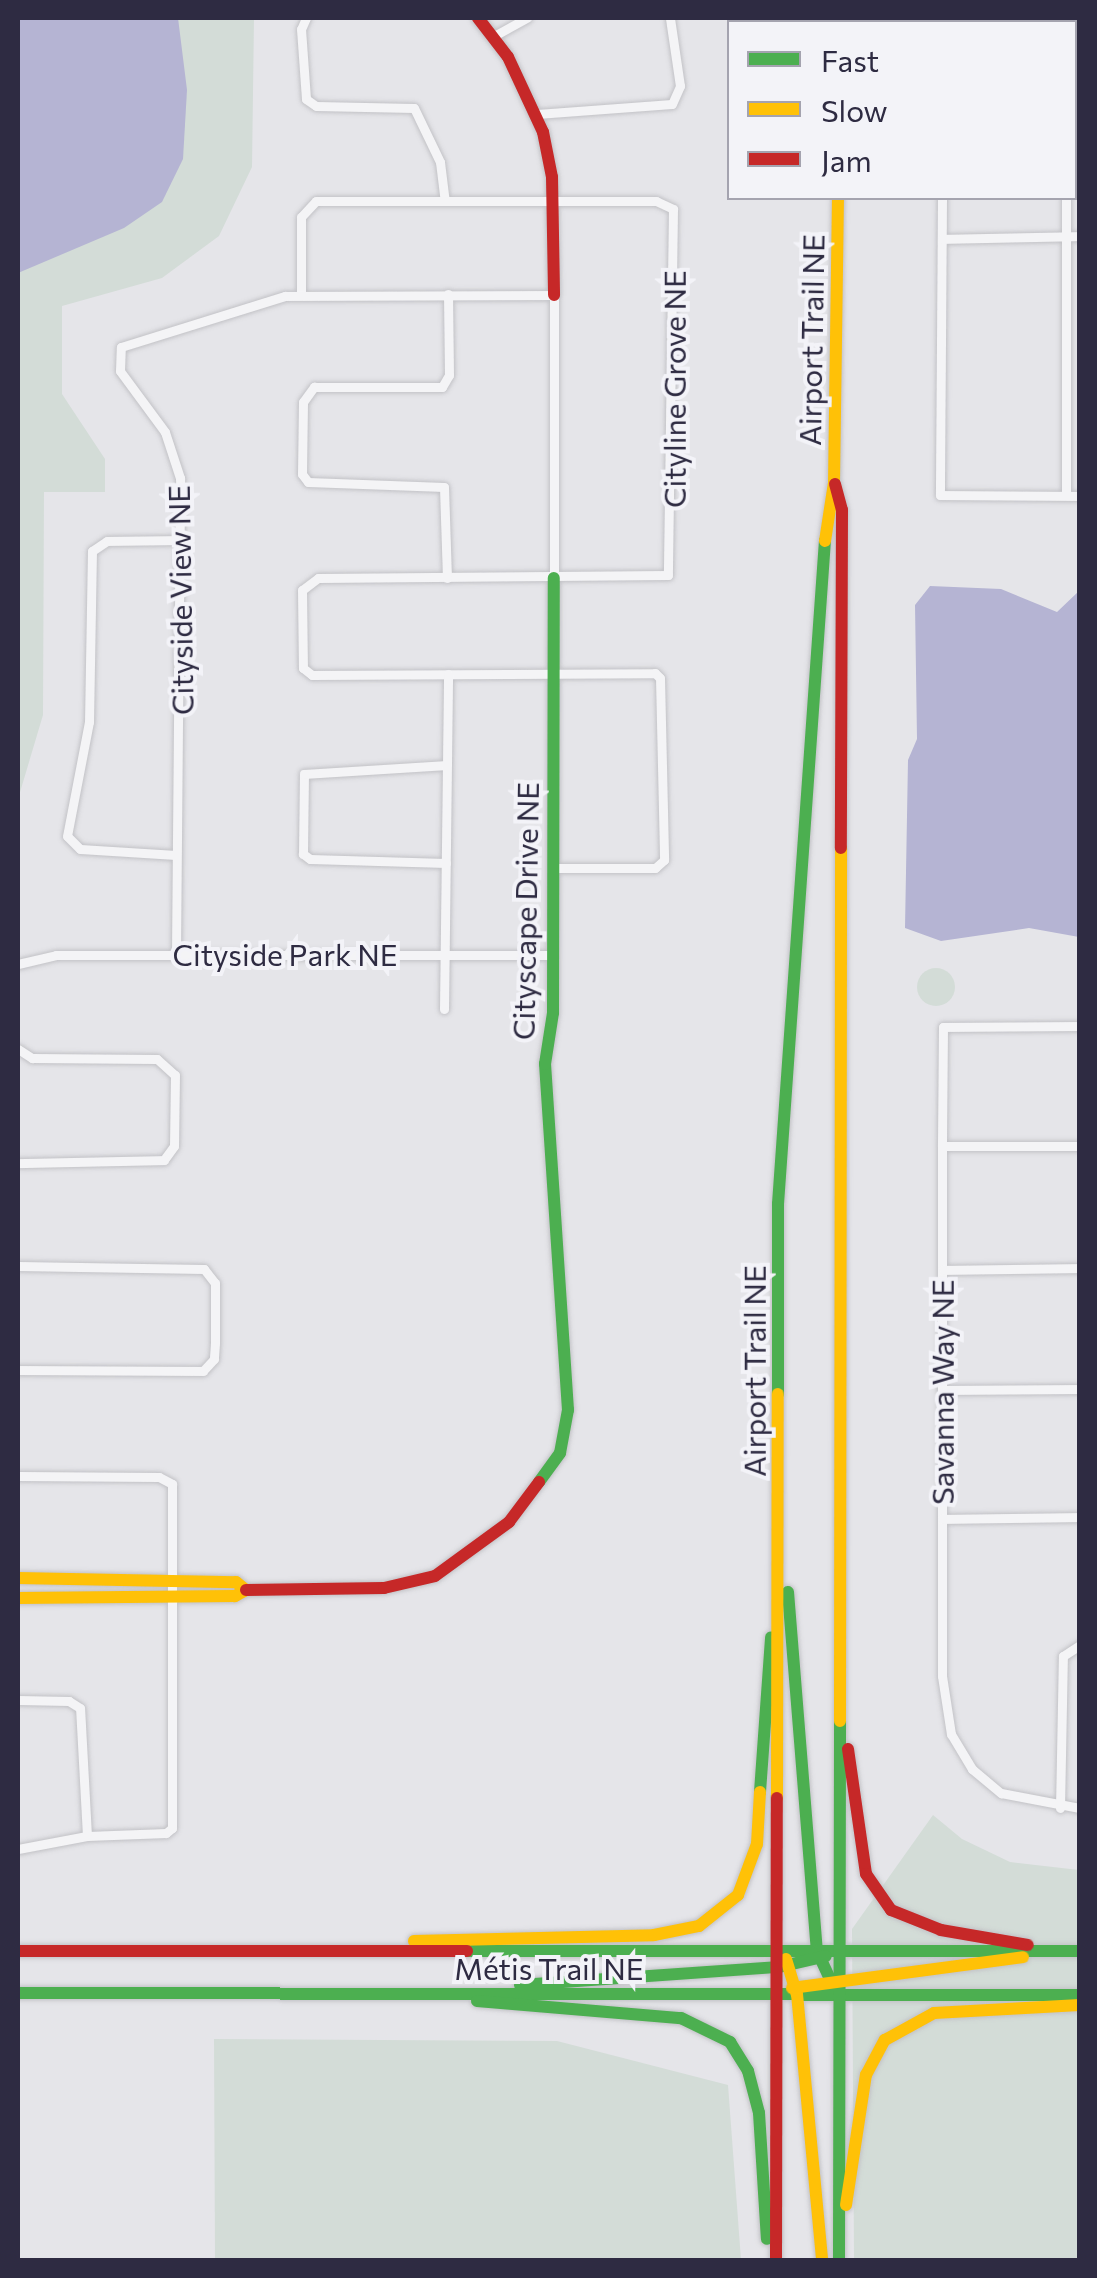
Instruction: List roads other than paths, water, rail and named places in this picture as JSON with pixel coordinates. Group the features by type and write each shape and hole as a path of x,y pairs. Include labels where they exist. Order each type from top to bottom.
{"main road":[{"name":"Cityscape Drive NE","path":"478,18 494,36 537,114 554,201 554,295"},
{"name":"Airport Trail NE","path":"776,2260 778,1994 785,1966 779,1951 782,1097 827,510 834,484 838,200"},
{"name":"Airport Trail NE","path":"834,484 842,510 836,1164 841,1700 839,1951 833,1985 839,2260"},
{"name":"Cityscape Drive NE","path":"18,1598 235,1596 246,1590 384,1588 435,1576 509,1522 560,1453 568,1410 545,1074 554,956 554,578"},
{"path":"218,1950 654,1935 699,1926 720,1914 738,1894 757,1844 780,1491"},
{"path":"780,1491 818,1955 833,1985"},
{"name":"Cityscape Drive NE","path":"18,1578 236,1582 246,1590"},
{"path":"841,1700 858,1840 866,1874 891,1910 941,1930 1053,1951"},
{"name":"Métis Trail NE","path":"18,1951 779,1951 818,1955 839,1951 1080,1951"},
{"path":"778,1994 978,1967 1053,1951"},
{"path":"444,1993 785,1966 818,1955"},
{"path":"785,1966 796,1990 822,2260"},
{"path":"833,1985 1080,1994"},
{"name":"Métis Trail NE","path":"18,1993 778,1994"},
{"path":"356,1993 646,2013 681,2018 720,2035 739,2054 755,2094 768,2260"},
{"path":"839,2260 860,2100 885,2040 934,2014 1080,2005"}],"street":[{"path":"306,18 301,29 306,99 316,106 414,108 440,162 445,201"},
{"path":"494,36 527,18"},
{"path":"537,114 672,104 680,86 670,18"},
{"path":"942,200 940,495 1080,496"},
{"path":"1066,200 1066,496"},
{"name":"Cityline Grove NE","path":"301,294 301,217 310,202 660,202 675,217 672,568 659,579 311,578 302,590 303,668 312,674 448,674"},
{"path":"942,239 1080,236"},
{"name":"Cityside View NE","path":"176,954 181,540 178,462 160,422 120,371 120,347 242,305 301,294 554,295"},
{"path":"448,294 449,374 442,387 314,388 302,402 308,482 444,487 448,578"},
{"name":"Cityscape Drive NE","path":"554,295 554,578"},
{"path":"1067,371 1080,371"},
{"path":"176,855 80,849 67,836 88,722 92,551 107,541 181,540"},
{"path":"444,1009 448,674 655,673 660,678 664,860 654,868 554,868"},
{"path":"446,863 310,860 303,854 310,769 447,766"},
{"name":"Cityside Park NE","path":"18,964 56,955 554,956"},
{"name":"Savanna Way NE","path":"1080,1026 942,1028 942,1676 950,1734 972,1769 1001,1793 1060,1808 1080,1808"},
{"path":"18,1049 32,1058 157,1059 175,1075 174,1146 164,1160 18,1163"},
{"path":"942,1146 1080,1146"},
{"path":"18,1266 204,1269 215,1283 215,1343 214,1359 203,1370 18,1370"},
{"path":"942,1270 1080,1268"},
{"path":"943,1390 1080,1389"},
{"path":"18,1476 168,1479 175,1580 172,1828 87,1836 18,1849"},
{"path":"942,1518 1080,1516"},
{"path":"1060,1808 1064,1656 1080,1645"},
{"path":"18,1700 69,1700 80,1708 87,1836"}],"water":[{"path":"18,18 178,18 187,90 183,159 162,202 124,228 18,273"},
{"path":"930,586 1001,589 1057,612 1079,591 1079,937 1029,928 941,941 905,928 908,760 917,739 915,605"}]}
